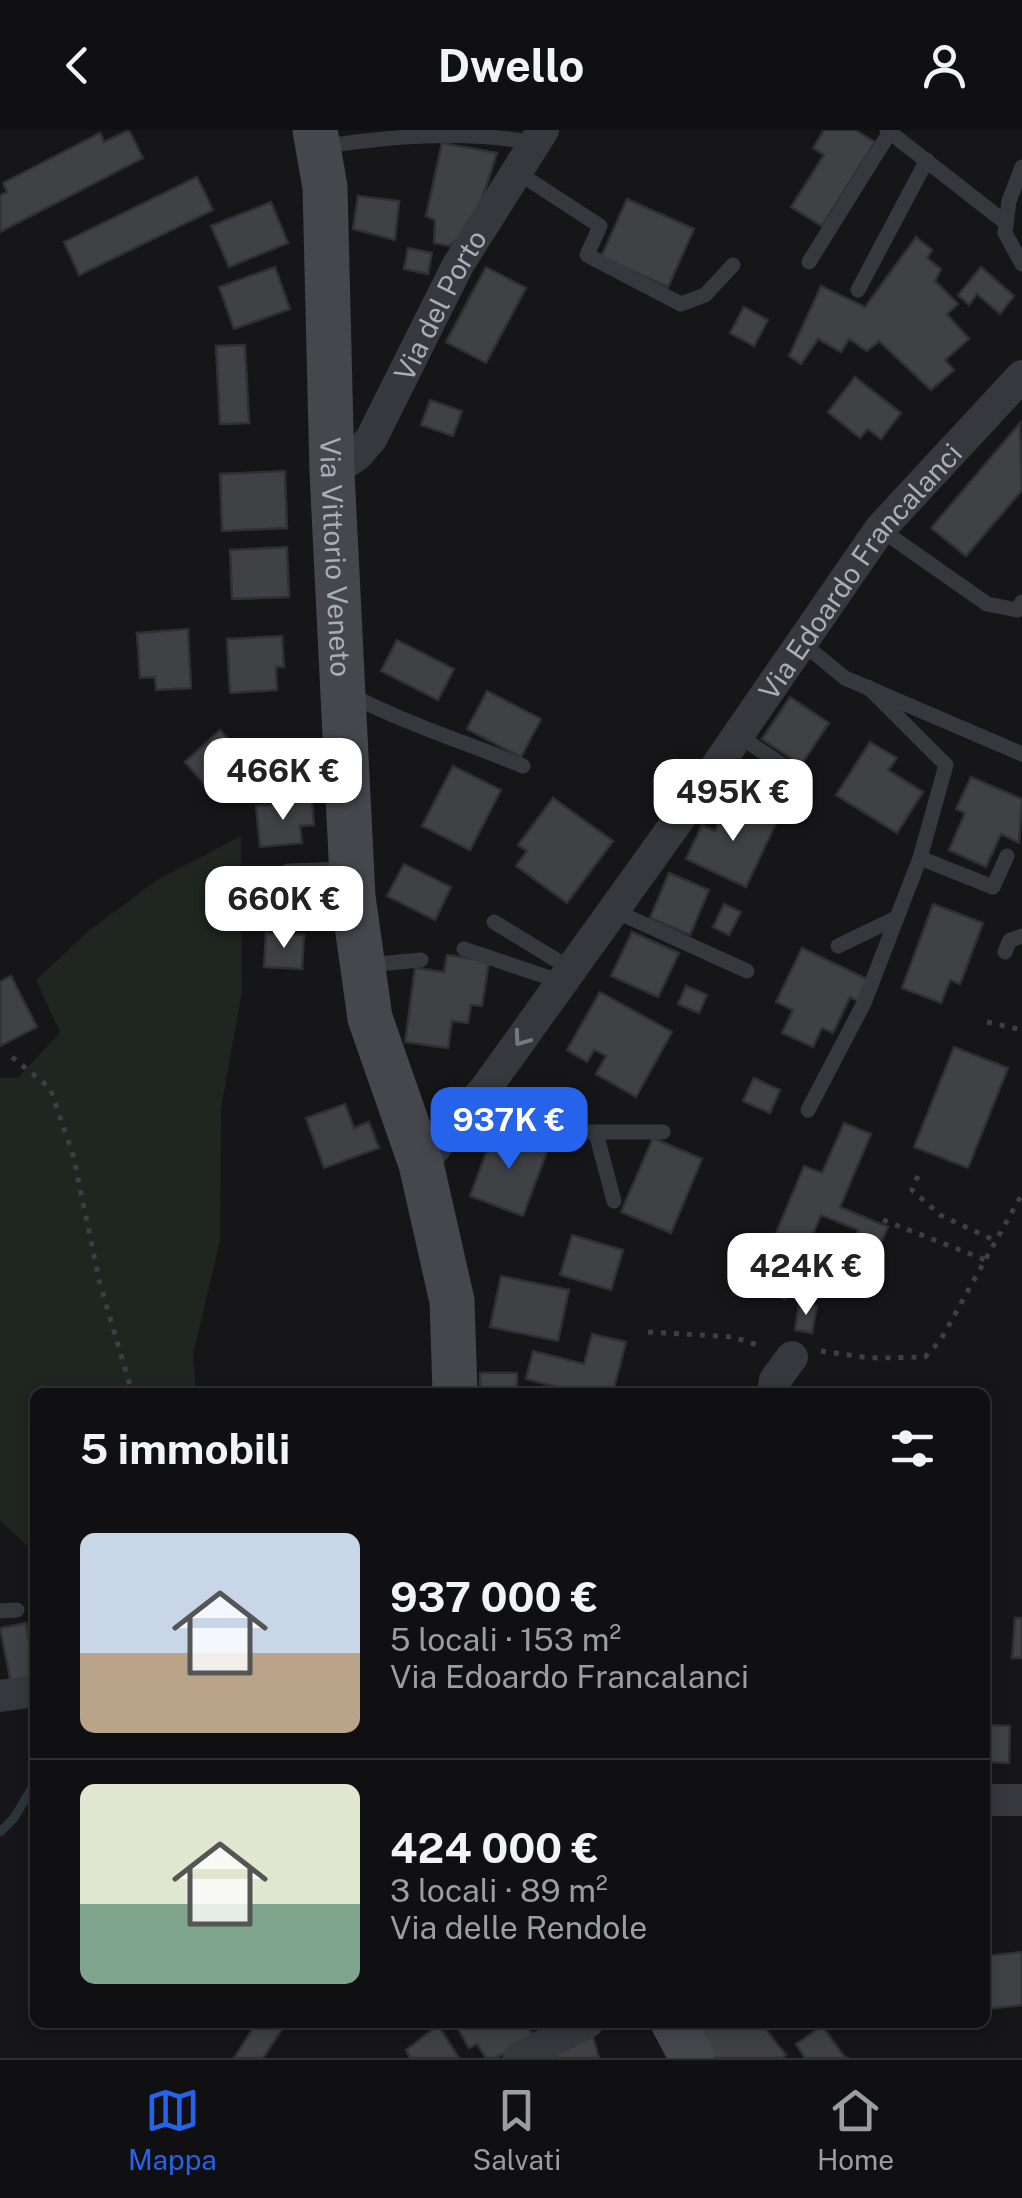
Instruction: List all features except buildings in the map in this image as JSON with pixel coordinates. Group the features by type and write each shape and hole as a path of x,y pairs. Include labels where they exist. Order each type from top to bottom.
{"street":[{"name":"Via Vittorio Veneto","path":"327,136 332,472 342,690 339,869 363,965 370,1018 421,1164 452,1300 455,1388"},
{"name":"Via del Porto","path":"332,472 372,439 458,264 539,137"},
{"name":"Via Edoardo Francalanci","path":"421,1164 486,1088 567,976 880,528 1022,376"},
{"path":"773,1388 774,1380 792,1357"},
{"path":"0,1696 30,1692"},
{"path":"990,1800 1022,1800"},
{"path":"519,2058 576,2028"},
{"path":"676,2028 692,2058"}],"lane":[{"path":"327,136 487,131 539,137"},
{"path":"809,262 888,131 1006,223"},
{"path":"858,290 927,160"},
{"path":"1022,167 1009,201 1006,223 1006,233 1022,264"},
{"path":"517,172 600,226 587,256 681,304 705,295 732,265"},
{"path":"880,528 987,604 1018,610 1022,602"},
{"path":"801,642 845,678 1022,754"},
{"path":"808,1110 864,1003 920,858 946,766 868,688"},
{"path":"342,690 396,719 523,766"},
{"path":"736,734 790,770"},
{"path":"707,780 772,806"},
{"path":"920,858 993,887 1007,856"},
{"path":"288,871 339,869"},
{"path":"613,910 747,971"},
{"path":"838,946 896,918"},
{"path":"494,922 567,976"},
{"path":"1005,952 1010,940 1022,936"},
{"path":"464,949 567,976"},
{"path":"363,965 422,960"},
{"path":"486,1088 577,1132 663,1132"},
{"path":"596,1132 614,1201"}],"path":[{"path":"987,1022 1022,1030"},
{"path":"12,1057 50,1088 73,1154 100,1284 131,1388"},
{"path":"918,1176 912,1190 940,1215 996,1241"},
{"path":"648,1332 734,1337 792,1357 815,1350 870,1358 925,1357 940,1341 1022,1194"},
{"path":"883,1220 986,1260"}],"shaded area":[{"path":"241,836 242,992 221,1108 220,1240 193,1355 196,1388 30,1388 30,1548 0,1520 0,1078 18,1078 60,1032 36,980 90,930 157,880"}],"waterway":[{"path":"0,1832 30,1791"}]}
